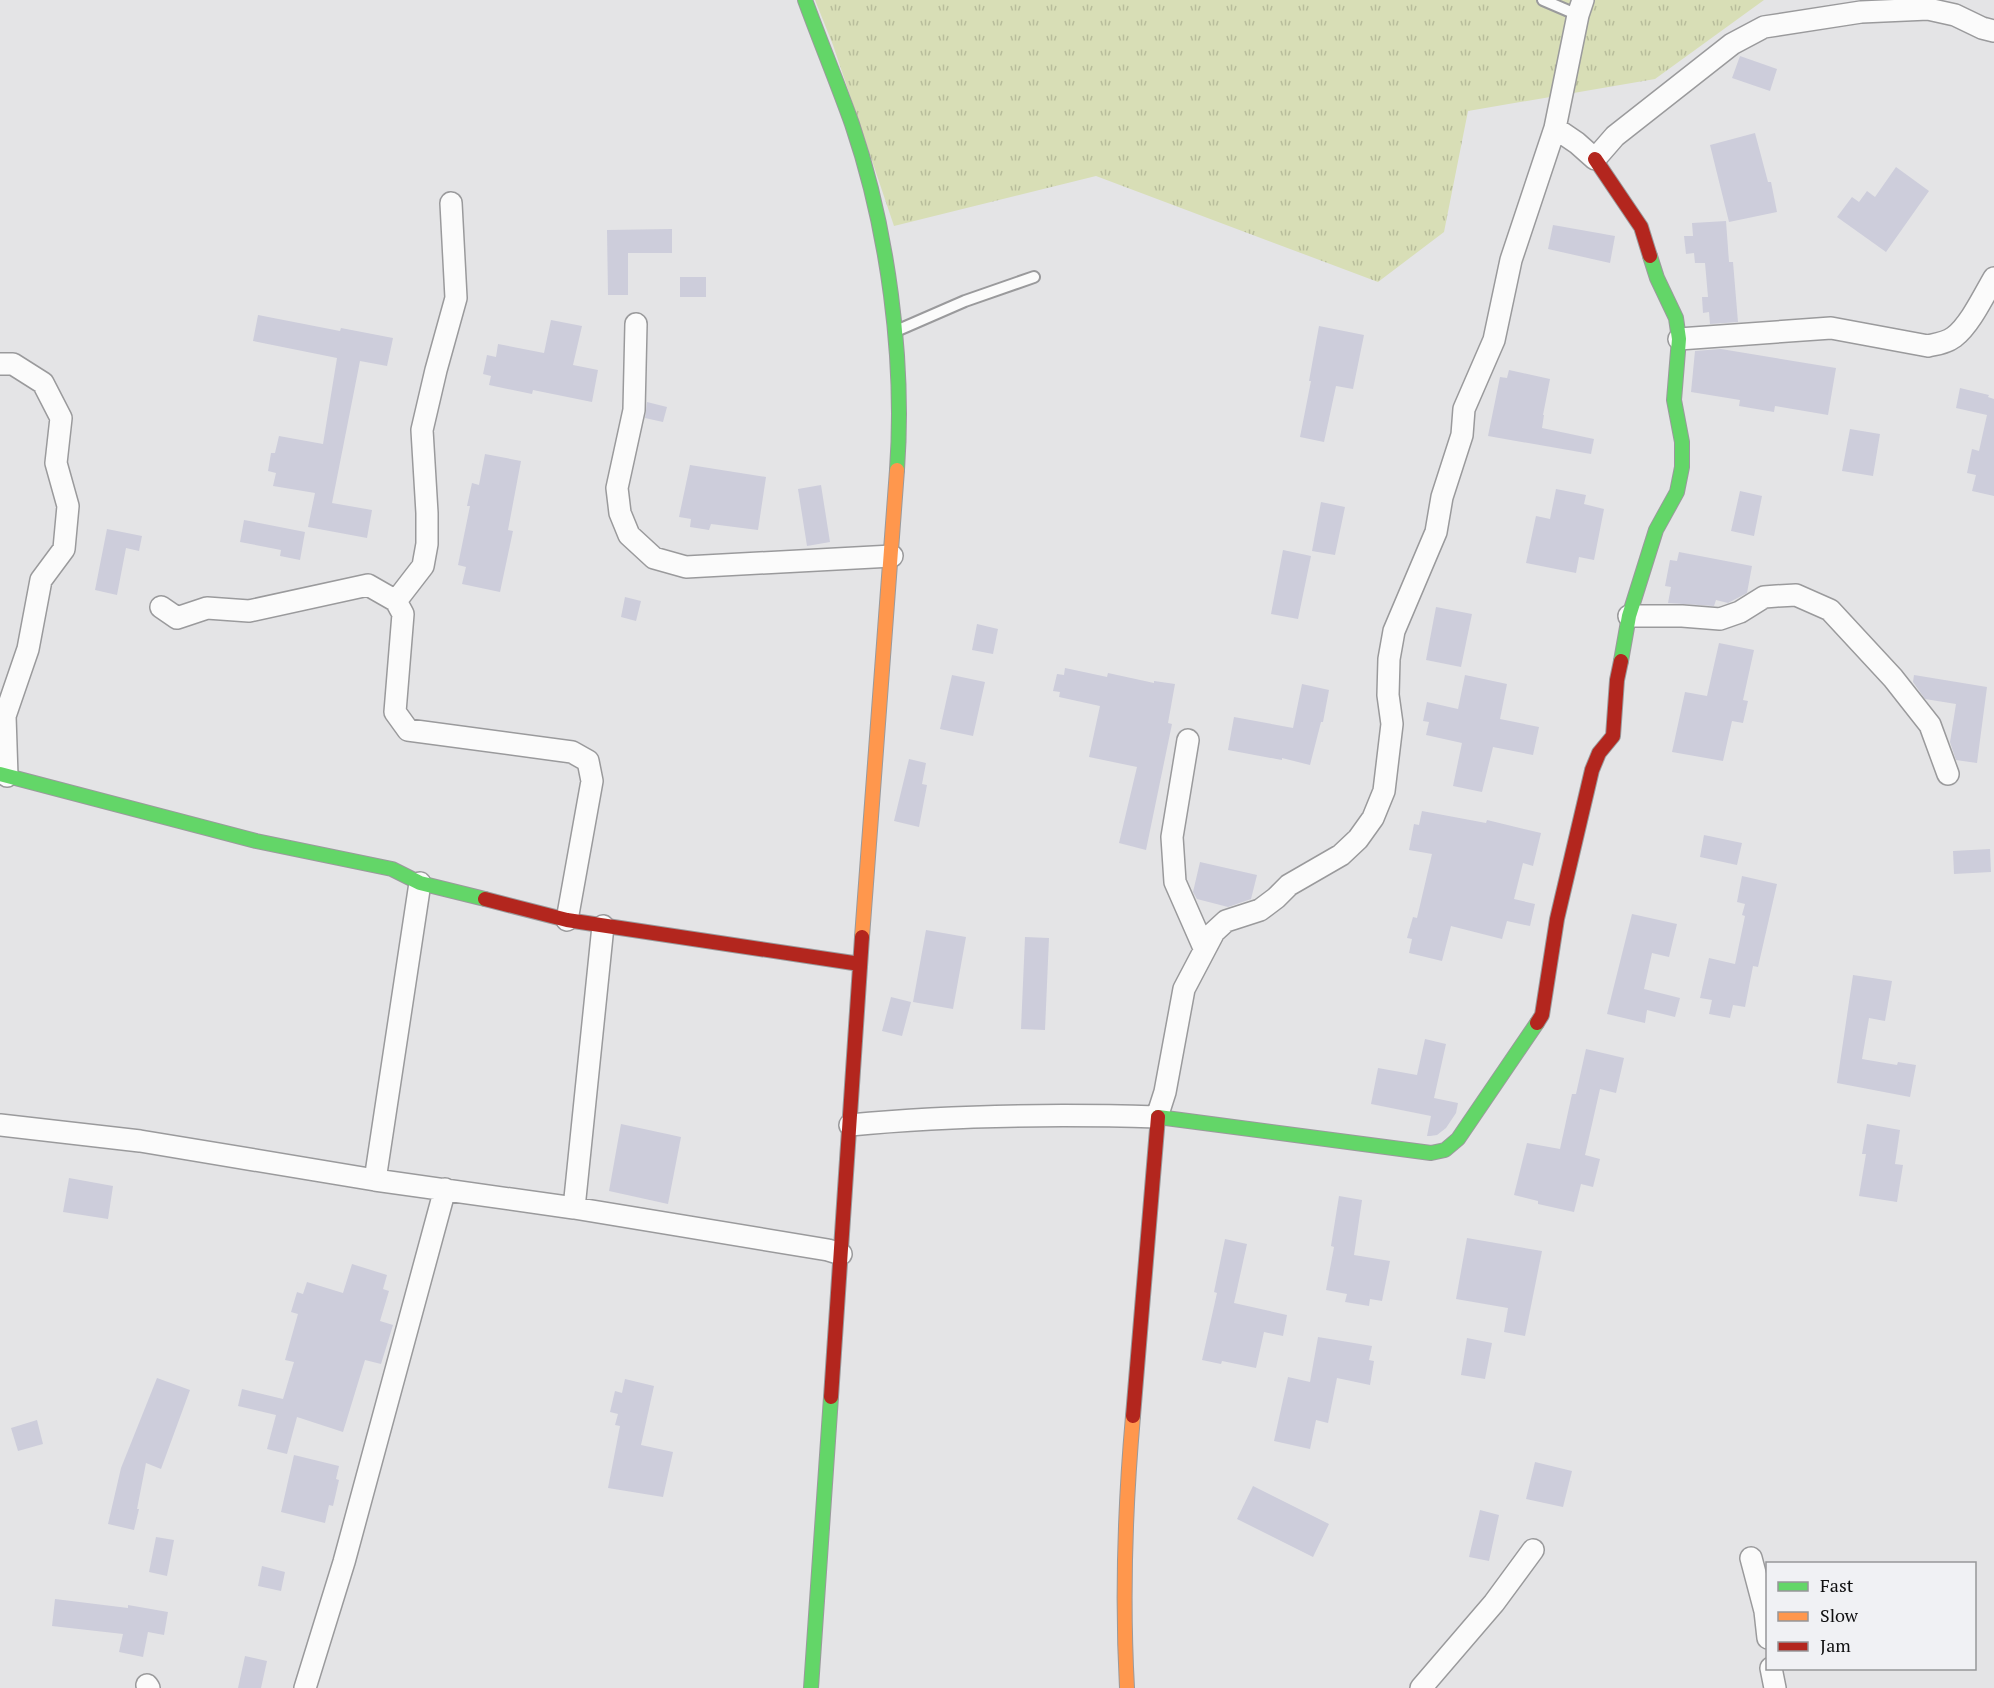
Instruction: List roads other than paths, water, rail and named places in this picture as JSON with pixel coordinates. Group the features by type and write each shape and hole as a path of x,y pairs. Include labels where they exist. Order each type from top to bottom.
{"street":[{"path":"805,0 852,125 868,181 882,244 896,331 900,431 860,964 811,1688"},
{"path":"1127,1688 1124,1549 1131,1429 1157,1117 1165,1092 1184,989 1214,932 1226,921 1260,910 1289,885 1341,855 1358,839 1372,819 1384,791 1392,724 1388,695 1389,659 1394,631 1436,532 1442,497 1462,435 1464,409 1494,340 1512,260 1555,128 1580,7"},
{"path":"1595,159 1615,136 1732,44 1764,27 1861,12 1928,9 1955,15 1994,31"},
{"path":"850,1125 1037,1115 1157,1117 1431,1153 1445,1150 1458,1139 1542,1015 1557,919 1592,770 1599,753 1613,736 1617,680 1629,616 1656,530 1677,492 1682,467 1682,442 1674,400 1679,339 1676,318 1657,278 1641,227 1595,159 1578,143 1555,128"},
{"path":"396,601 423,566 427,544 422,430 456,298 450,203"},
{"path":"1679,339 1831,328 1928,346 1941,344 1955,336 1962,328 1994,279"},
{"path":"636,324 634,410 617,488 620,513 629,535 654,558 686,567 892,556"},
{"path":"0,364 13,364 43,383 61,418 56,463 68,506 64,549 41,580 28,649 5,716 4,775 256,841 392,869 420,883 567,920 860,964"},
{"path":"161,607 177,618 207,608 249,611 368,585 396,601 403,614 395,712 408,730 572,752 588,761 592,781 567,920"},
{"path":"1629,616 1720,619 1740,612 1764,597 1796,595 1830,610 1893,678 1930,725 1948,774"},
{"path":"1188,740 1172,837 1175,882 1204,948"},
{"path":"375,1180 420,883"},
{"path":"574,1208 603,926"},
{"path":"0,1125 140,1141 375,1180 574,1208 842,1254"},
{"path":"306,1688 348,1551 445,1189"},
{"path":"1421,1688 1494,1603 1533,1551"},
{"path":"1750,1558 1765,1611 1766,1624"},
{"path":"1771,1670 1775,1688"}],"lane":[{"path":"1543,0 1580,7"},
{"path":"896,331 965,301 1034,277"}]}
